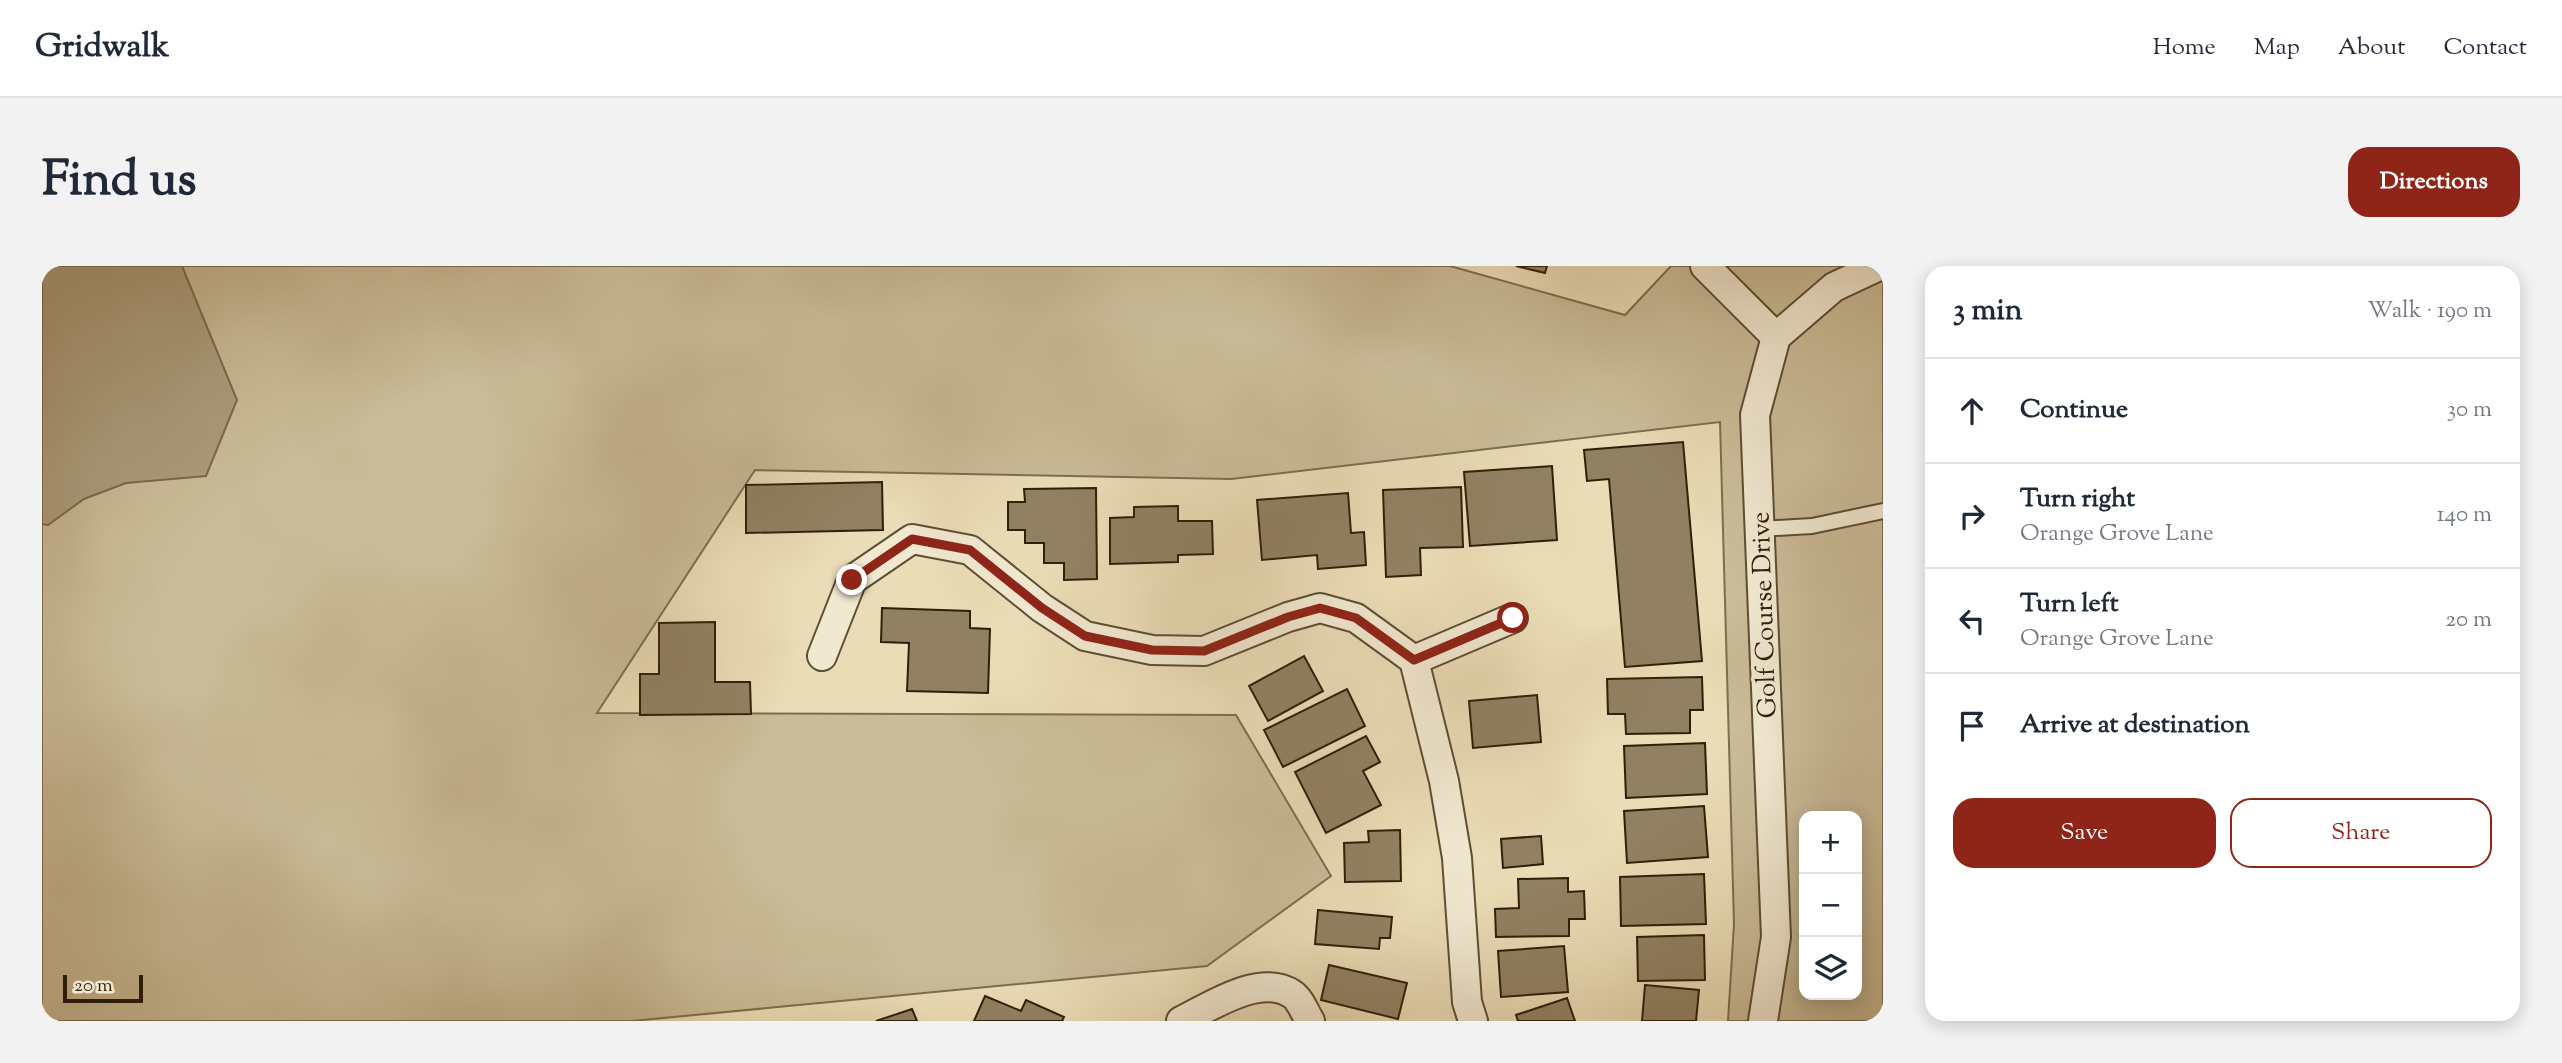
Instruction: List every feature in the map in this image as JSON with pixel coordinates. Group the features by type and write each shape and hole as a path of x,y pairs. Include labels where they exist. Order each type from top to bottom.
{"street":[{"path":"1705,266 1776,337 1834,287 1878,266"},
{"name":"Golf Course Drive","path":"1763,1021 1776,937 1755,415 1776,337"},
{"path":"822,656 852,580 912,539 970,550 1042,608 1085,636 1152,650 1204,651 1288,617 1320,608 1356,618 1414,660 1444,781 1455,845 1467,1002 1473,1021"},
{"path":"1414,660 1513,618"},
{"path":"1181,1021 1252,988 1273,986 1295,995 1310,1021"}],"lane":[{"path":"1759,529 1812,526 1883,511"}],"shaded area":[{"path":"42,266 1450,266 1625,315 1671,266 1883,266 1883,1021 1728,1021 1734,924 1720,422 1231,479 755,470 597,713 1236,715 1331,876 1207,966 632,1021 42,1021"},
{"path":"42,266 182,266 237,400 206,476 126,483 84,499 48,525 42,524"}],"building":[{"path":"1516,266 1547,266 1545,273"},
{"path":"1683,442 1702,661 1625,667 1609,479 1587,481 1584,450"},
{"path":"1552,466 1557,540 1470,546 1464,472"},
{"path":"882,482 883,530 746,533 746,485"},
{"path":"1461,487 1463,547 1420,548 1421,575 1386,577 1383,490"},
{"path":"1096,488 1097,579 1064,580 1064,563 1044,563 1044,543 1025,543 1025,530 1008,530 1008,502 1025,502 1024,489"},
{"path":"1348,493 1351,533 1364,532 1366,565 1318,569 1317,555 1262,560 1257,500"},
{"path":"1178,506 1178,521 1212,521 1213,554 1178,555 1178,562 1110,564 1110,518 1134,517 1134,507"},
{"path":"882,608 970,611 970,628 990,629 988,693 907,691 909,643 881,642"},
{"path":"715,622 715,682 750,682 751,714 640,715 640,674 659,674 659,623"},
{"path":"1304,656 1323,691 1268,721 1249,686"},
{"path":"1702,677 1703,710 1690,710 1690,733 1626,734 1625,714 1608,714 1607,679"},
{"path":"1347,689 1365,726 1283,767 1264,730"},
{"path":"1537,695 1541,742 1473,748 1469,701"},
{"path":"1366,736 1380,762 1363,771 1381,805 1326,833 1295,772"},
{"path":"1705,743 1707,794 1626,798 1624,746"},
{"path":"1704,806 1708,857 1627,863 1624,811"},
{"path":"1400,830 1401,881 1345,882 1344,843 1369,842 1368,831"},
{"path":"1541,836 1543,864 1503,868 1501,839"},
{"path":"1704,874 1706,924 1621,926 1620,877"},
{"path":"1568,878 1568,892 1584,891 1585,919 1569,919 1569,936 1496,937 1495,909 1519,908 1518,879"},
{"path":"1318,910 1392,917 1390,938 1380,938 1379,949 1315,944"},
{"path":"1704,935 1705,980 1638,981 1637,937"},
{"path":"1564,946 1568,992 1501,997 1498,951"},
{"path":"1329,965 1407,983 1398,1019 1321,1000"},
{"path":"1645,985 1699,990 1696,1021 1642,1021"},
{"path":"985,996 1021,1011 1026,1000 1064,1017 1062,1021 974,1021"},
{"path":"1567,998 1575,1021 1518,1021 1516,1015"},
{"path":"912,1009 917,1021 876,1021"}],"route":[{"path":"852,580 912,539 970,550 1042,608 1085,636 1152,650 1204,651 1288,617 1320,608 1356,618 1414,660 1513,618"}]}
